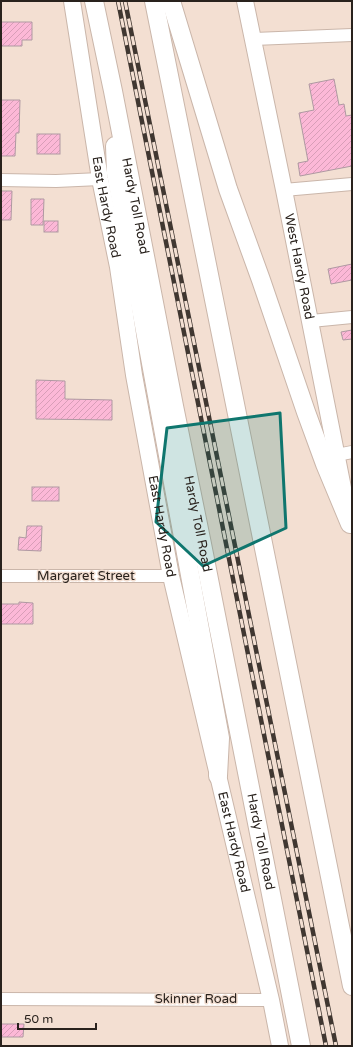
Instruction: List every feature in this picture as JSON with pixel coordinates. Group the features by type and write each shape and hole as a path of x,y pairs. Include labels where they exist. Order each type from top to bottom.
{"highway":[{"name":"Hardy Toll Road","path":"94,1 301,1046"},
{"path":"154,1 352,986"},
{"path":"171,1 228,189 306,412 351,528"},
{"path":"113,91 116,173 220,738 218,776"}],"main road":[{"name":"East Hardy Road","path":"72,1 100,179 118,267 134,375 171,576 271,1000 280,1046"},
{"name":"West Hardy Road","path":"245,1 311,321 344,454 351,528"}],"street":[{"path":"252,39 352,35"},
{"path":"1,180 56,181 100,179"},
{"path":"284,190 352,184"},
{"path":"311,321 352,317"},
{"name":"Margaret Street","path":"1,576 171,576"},
{"name":"Skinner Road","path":"1,999 271,1000"}],"highlighted area":[{"path":"280,413 286,528 203,566 156,522 167,428"}],"building":[{"path":"1,22 32,22 32,40 22,40 22,46 1,46"},
{"path":"334,79 339,105 344,104 346,116 352,115 352,166 300,176 298,163 308,161 299,113 314,110 309,84"},
{"path":"1,100 20,100 19,133 16,133 15,156 1,156"},
{"path":"37,134 60,134 60,154 37,154"},
{"path":"1,191 12,191 11,220 1,220"},
{"path":"31,199 44,199 43,225 31,225"},
{"path":"44,221 58,221 58,232 44,232"},
{"path":"352,264 352,280 331,284 328,269"},
{"path":"352,330 352,339 343,340 341,332"},
{"path":"36,380 65,381 65,399 112,400 112,420 36,419"},
{"path":"32,487 59,487 59,501 32,501"},
{"path":"27,526 42,526 41,551 18,550 19,537 26,538"},
{"path":"19,602 33,603 33,624 1,624 1,604 19,604"},
{"path":"1,1024 24,1024 23,1037 1,1037"}],"railway":[{"path":"118,1 326,1046"},
{"path":"125,1 336,1046"}]}
